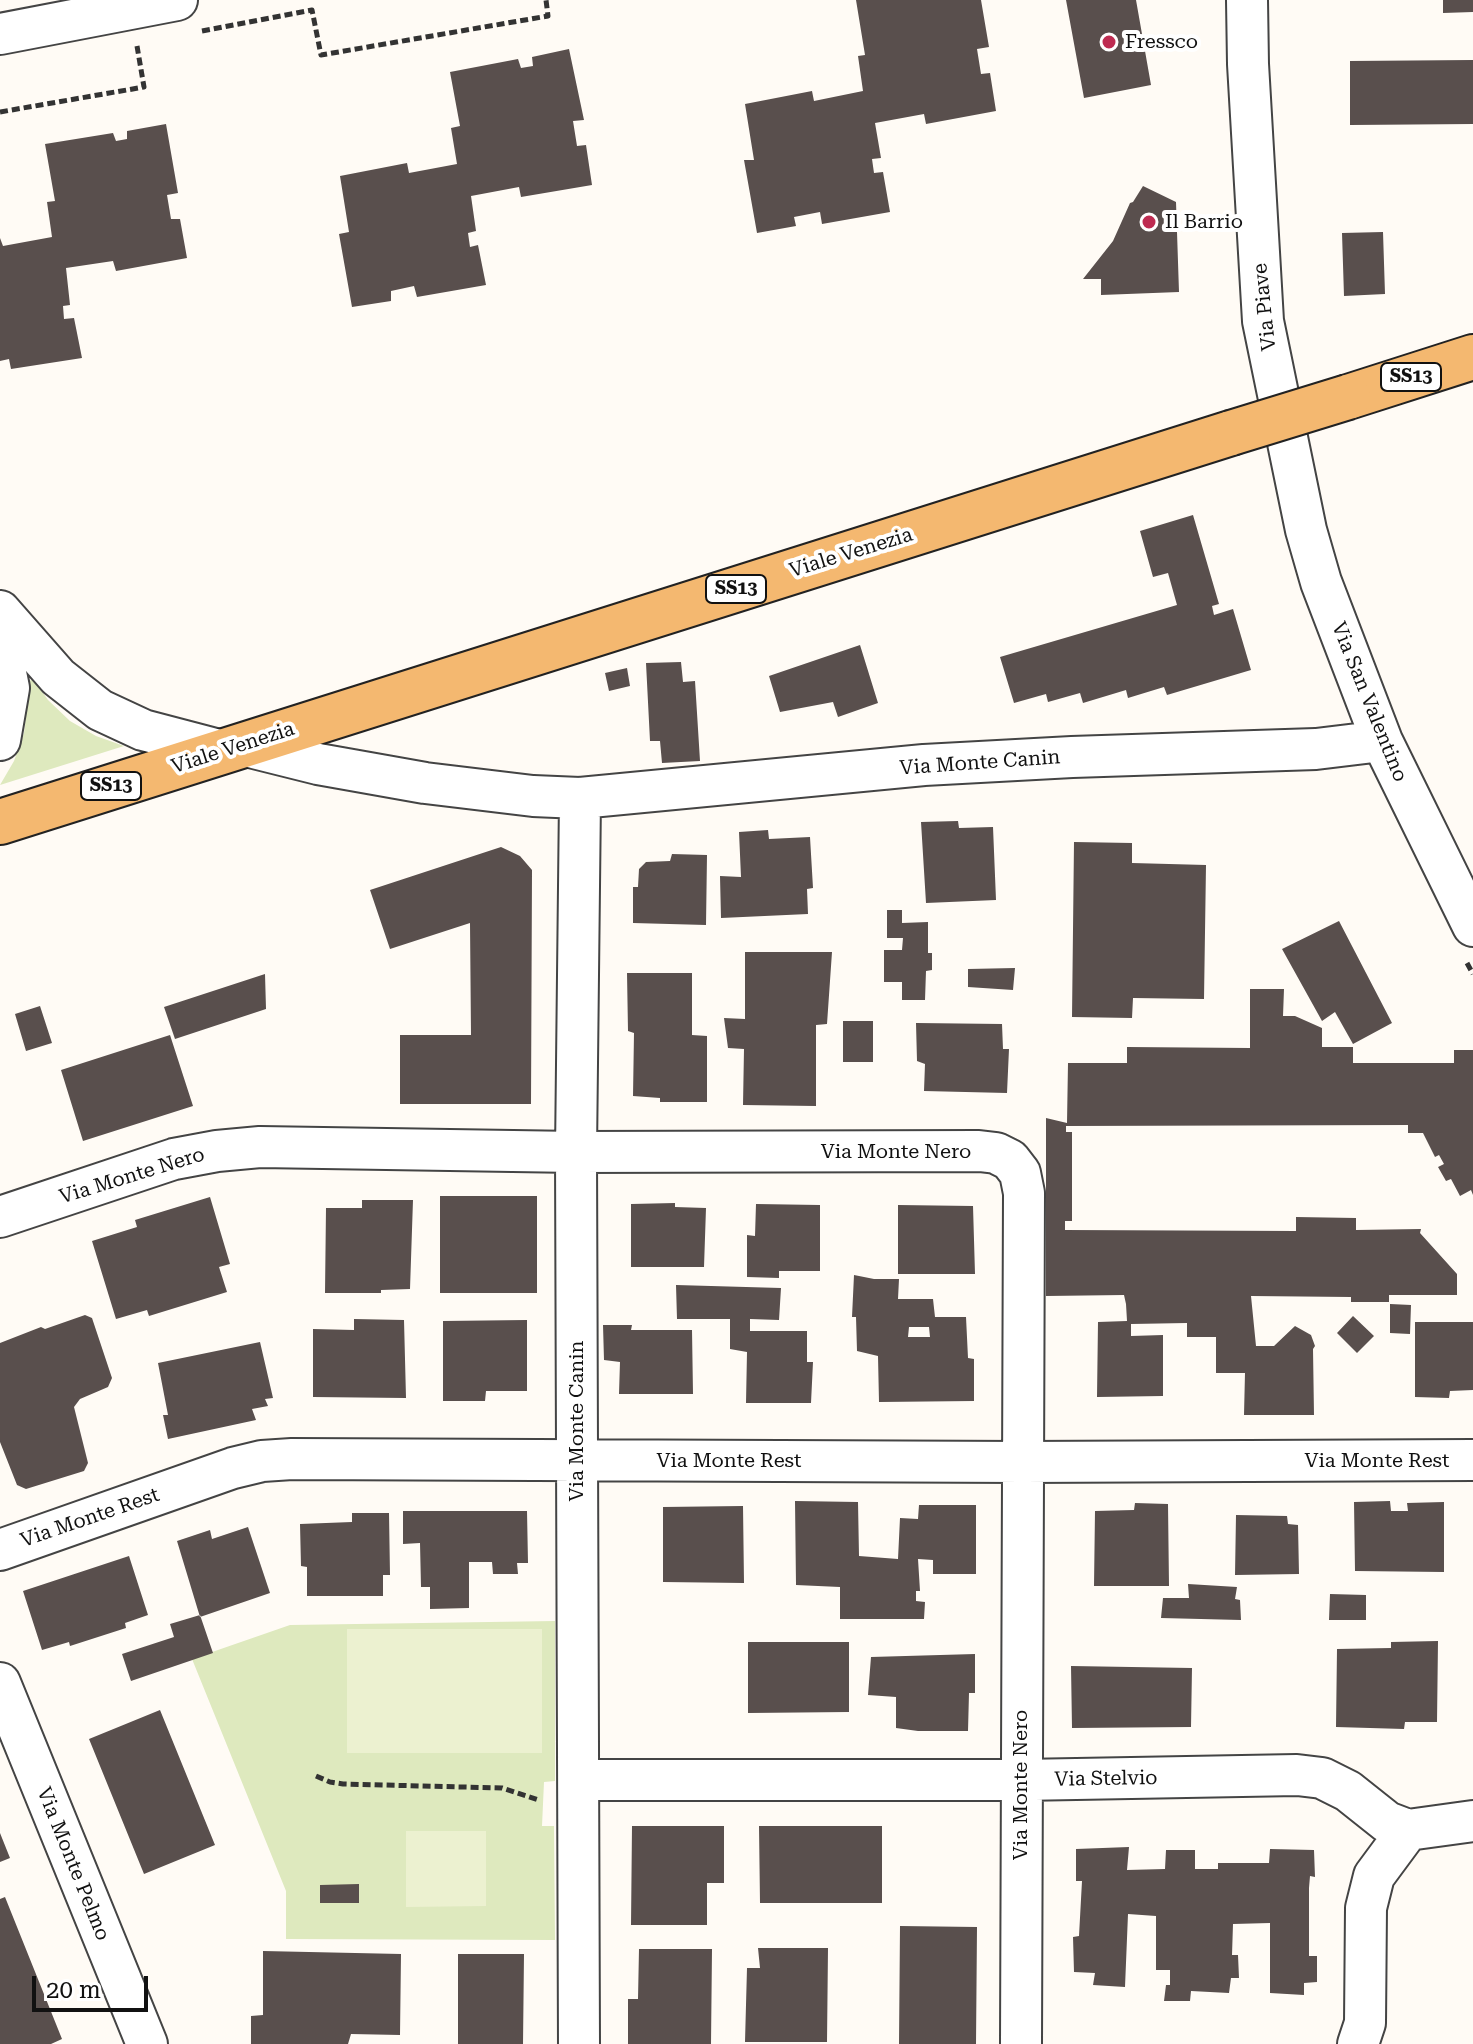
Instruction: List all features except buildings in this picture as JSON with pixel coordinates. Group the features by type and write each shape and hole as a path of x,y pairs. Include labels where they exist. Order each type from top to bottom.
{"main road":[{"name":"Viale Venezia","path":"0,822 1473,357"}],"street":[{"name":"Via Piave","path":"1247,0 1263,321 1291,468"},
{"path":"0,34 184,16"},
{"name":"Via San Valentino","path":"1291,468 1321,582 1382,741 1469,943"},
{"name":"Via Monte Canin","path":"0,611 58,677 100,710 143,730 425,783 533,796 580,798 924,765 1316,749 1382,741"},
{"path":"0,642 9,688 0,740"},
{"name":"Via Monte Canin","path":"579,2044 576,1152 580,798"},
{"name":"Via Monte Nero","path":"0,1217 174,1159 260,1147 576,1152 979,1151 996,1153 1010,1160 1020,1173 1024,1193 1021,2044"},
{"name":"Via Monte Rest","path":"0,1550 233,1468 262,1461 1473,1460"},
{"name":"Via Monte Pelmo","path":"0,1683 147,2044"},
{"name":"Via Stelvio","path":"580,1791 1297,1775 1322,1778 1348,1791 1387,1822 1408,1830"},
{"path":"1358,2044 1365,2023 1366,1908 1374,1876 1408,1830 1473,1821"}],"path":[{"path":"184,16 312,10 321,55 548,16 546,0"},
{"path":"0,112 144,87 136,44 150,41"},
{"path":"1469,943 1473,974"},
{"path":"316,1776 343,1784 502,1788 544,1802 580,1791"}],"green space":[{"path":"33,679 48,700 70,721 96,736 124,746 0,785 14,761 24,733 26,683"},
{"path":"555,1621 555,1781 544,1782 542,1826 554,1826 555,1940 286,1939 286,1891 192,1659 290,1625"},
{"path":"347,1629 542,1629 542,1753 347,1753"},
{"path":"406,1831 486,1831 486,1906 406,1907"}],"place":[{"name":"Fressco","path":"1109,42"},
{"name":"Il Barrio","path":"1149,222"}]}
